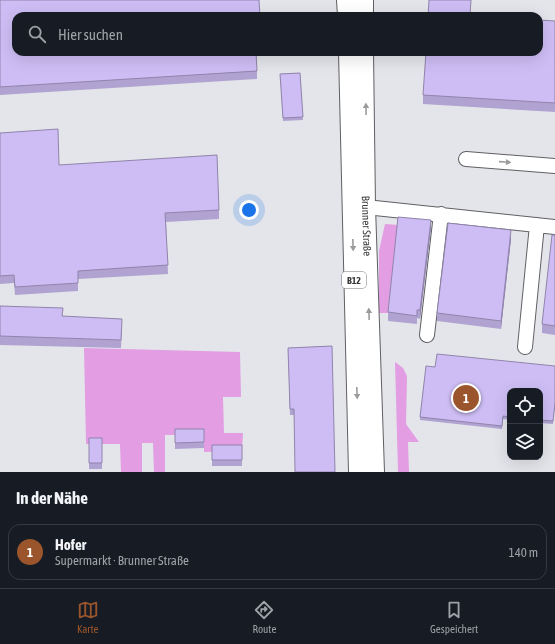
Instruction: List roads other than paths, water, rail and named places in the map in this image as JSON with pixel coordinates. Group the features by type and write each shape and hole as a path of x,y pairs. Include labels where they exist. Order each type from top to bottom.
{"main road":[{"path":"346,0 347,12"},
{"path":"364,0 364,12"},
{"name":"Brunner Straße","path":"348,56 358,148"},
{"name":"Brunner Straße","path":"358,472 358,148 364,56"},
{"name":"Brunner Straße","path":"359,206 375,472"}],"lane":[{"path":"466,159 555,166"},
{"path":"359,206 555,227"},
{"path":"427,335 441,214"},
{"path":"525,347 537,225"}],"place":[{"name":"Hofer","path":"466,398"}]}
